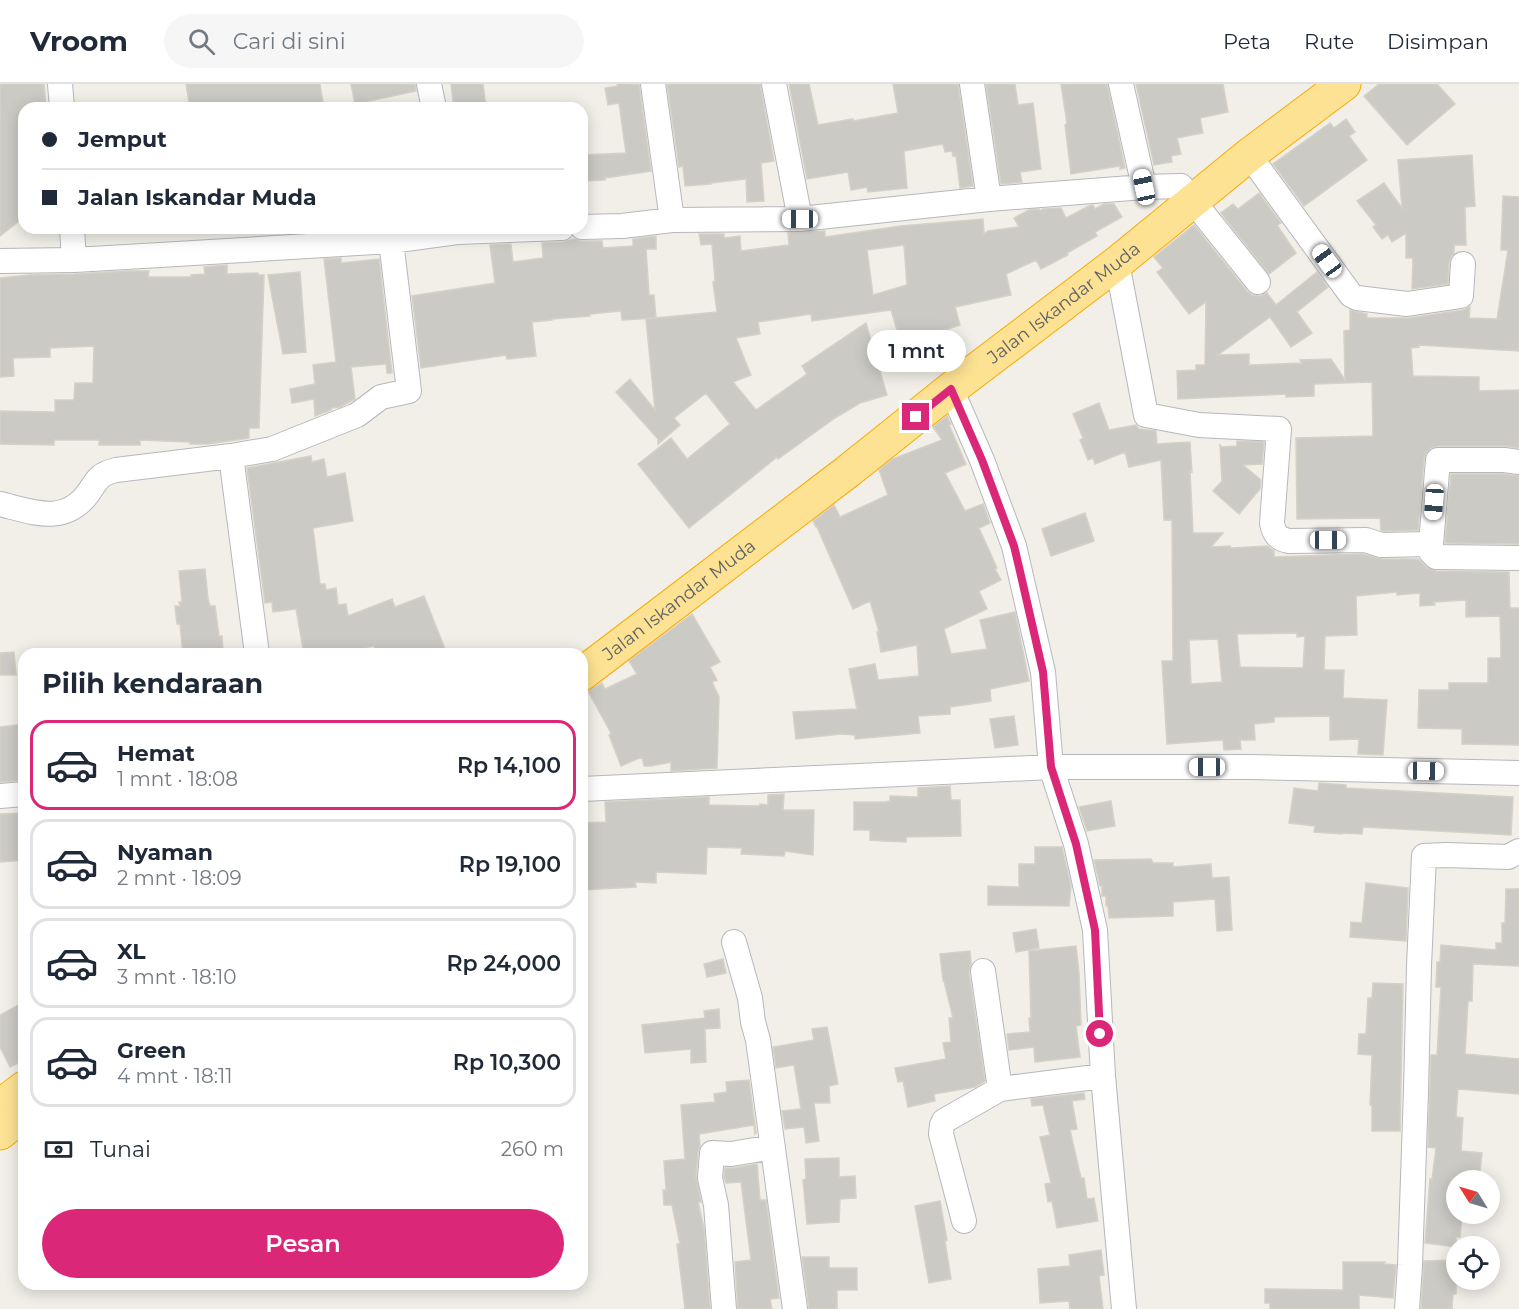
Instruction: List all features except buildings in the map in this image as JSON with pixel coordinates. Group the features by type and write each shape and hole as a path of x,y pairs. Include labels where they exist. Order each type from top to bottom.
{"highway":[{"name":"Jalan Iskandar Muda","path":"588,669 848,472 951,389 1117,263 1186,194 1316,84"},
{"name":"Jalan Iskandar Muda","path":"586,648 1104,249 1249,155 1344,84"},
{"path":"0,1106 18,1092"},
{"path":"0,1133 18,1119"}],"street":[{"path":"60,84 62,102"},
{"path":"429,84 433,102"},
{"path":"653,84 672,220"},
{"path":"774,84 800,219"},
{"path":"972,84 989,199"},
{"path":"1121,84 1144,187"},
{"path":"1249,155 1351,295 1357,298 1407,304 1461,296 1462,264"},
{"path":"588,227 622,226 672,220 800,219 989,199 1144,187 1186,194 1258,282"},
{"path":"73,234 75,260"},
{"path":"0,261 75,260 391,241 432,234"},
{"path":"0,504 44,515 65,512 76,506 87,495 104,473 272,449 357,415 381,397 409,391 391,241"},
{"path":"1117,263 1146,415 1199,425 1280,429 1272,523 1274,532 1280,538 1289,541 1366,540 1381,545 1431,544"},
{"path":"951,389 982,460 1014,546 1043,672 1051,767 1076,844 1095,930 1103,1076 1124,1309"},
{"path":"231,456 256,648"},
{"path":"1519,462 1438,460 1431,544 1431,552 1436,556 1519,558"},
{"path":"588,789 1051,767 1251,767 1519,773"},
{"path":"0,796 18,794"},
{"path":"1407,1309 1424,856 1508,857 1519,851"},
{"path":"734,942 750,998 795,1309"},
{"path":"983,971 1000,1089"},
{"path":"964,1221 941,1134 942,1125 947,1119 1000,1089 1103,1076"},
{"path":"724,1309 716,1205 710,1178 712,1153 731,1154 773,1147"}],"route":[{"path":"916,417 951,389 982,460 1014,546 1043,672 1051,767 1076,844 1095,930 1100,1034"}]}
